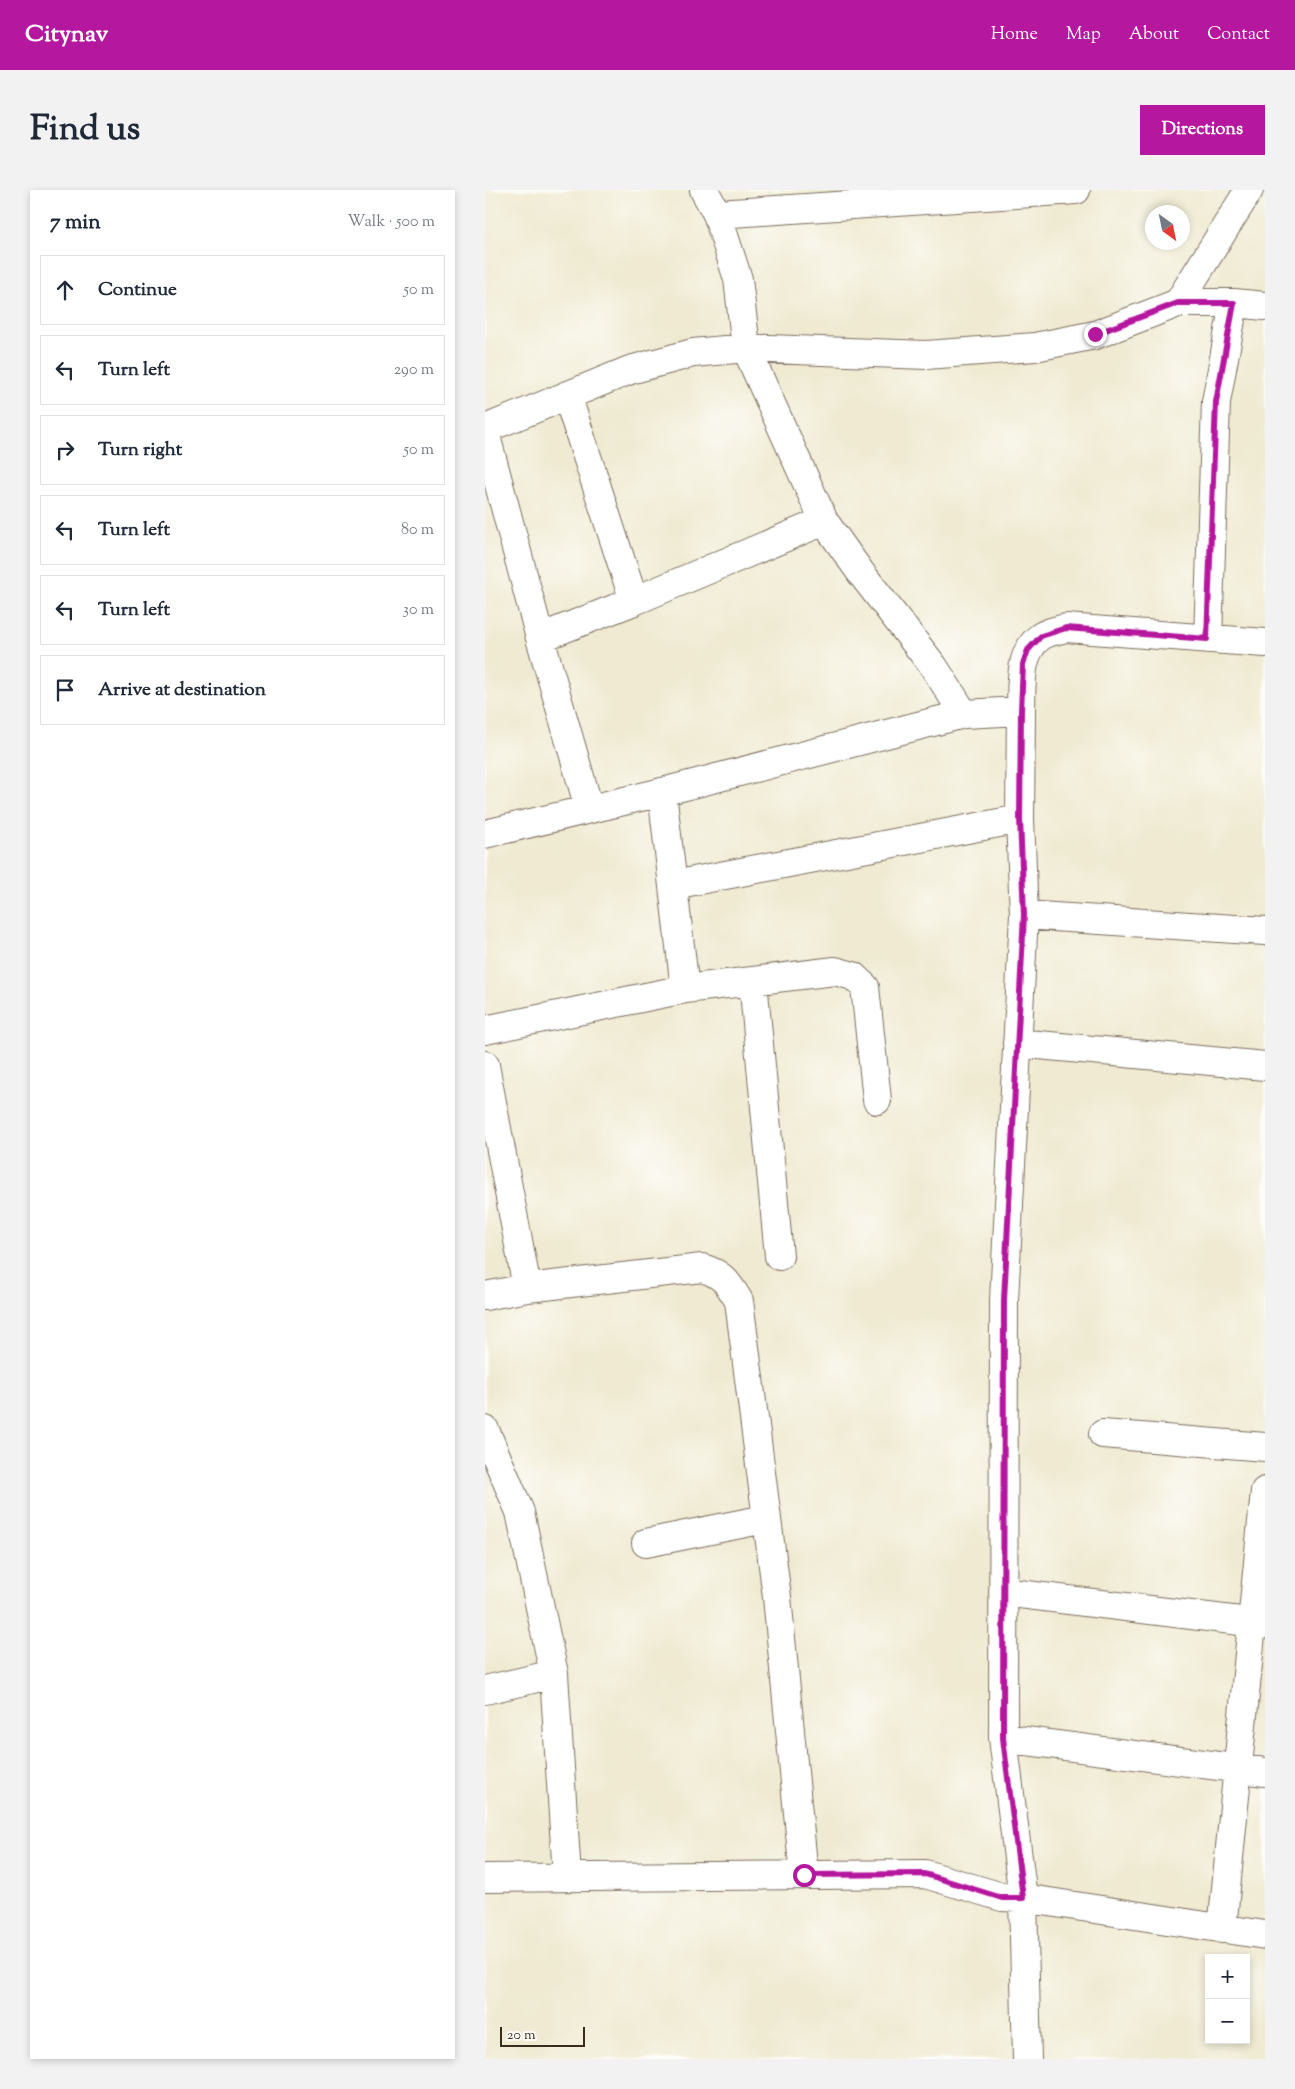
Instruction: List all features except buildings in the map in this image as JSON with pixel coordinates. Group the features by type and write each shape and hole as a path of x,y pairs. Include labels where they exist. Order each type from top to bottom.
{"street":[{"path":"704,190 717,214 738,279 746,348 824,521 861,574 934,667 964,714"},
{"path":"717,214 1076,190"},
{"path":"1178,303 1249,190"},
{"path":"589,808 540,638 485,430 630,370 693,353 746,348 926,355 1035,346 1095,334 1178,303 1234,303 1265,306"},
{"path":"1207,639 1216,402 1234,303"},
{"path":"567,395 633,601"},
{"path":"540,638 824,521"},
{"path":"1027,2059 1023,1898 1003,1738 1004,1300 1024,915 1020,819 1023,664 1028,650 1041,636 1066,628 1265,643"},
{"path":"485,834 662,792 964,714 1021,711"},
{"path":"662,792 685,989"},
{"path":"673,885 1020,819"},
{"path":"1024,915 1265,931"},
{"path":"485,1030 685,989 835,971 853,976 865,988 877,1100"},
{"path":"753,981 779,1256"},
{"path":"1017,1043 1265,1066"},
{"path":"485,1064 527,1288"},
{"path":"485,1296 527,1288 702,1268 715,1272 728,1284 739,1301 765,1519 777,1597 804,1875"},
{"path":"485,1430 520,1512 554,1674 567,1877"},
{"path":"1103,1434 1265,1447"},
{"path":"1221,1930 1237,1770 1259,1623 1265,1491"},
{"path":"646,1543 765,1519"},
{"path":"1003,1592 1259,1623"},
{"path":"485,1690 554,1674"},
{"path":"1003,1738 1237,1770 1265,1772"},
{"path":"485,1878 925,1874 1002,1898 1023,1898 1221,1930 1265,1935"}],"route":[{"path":"804,1875 925,1874 1002,1898 1023,1898 1003,1738 1004,1300 1024,915 1020,819 1023,664 1028,650 1041,636 1066,628 1207,639 1216,402 1234,303 1178,303 1095,334"}]}
